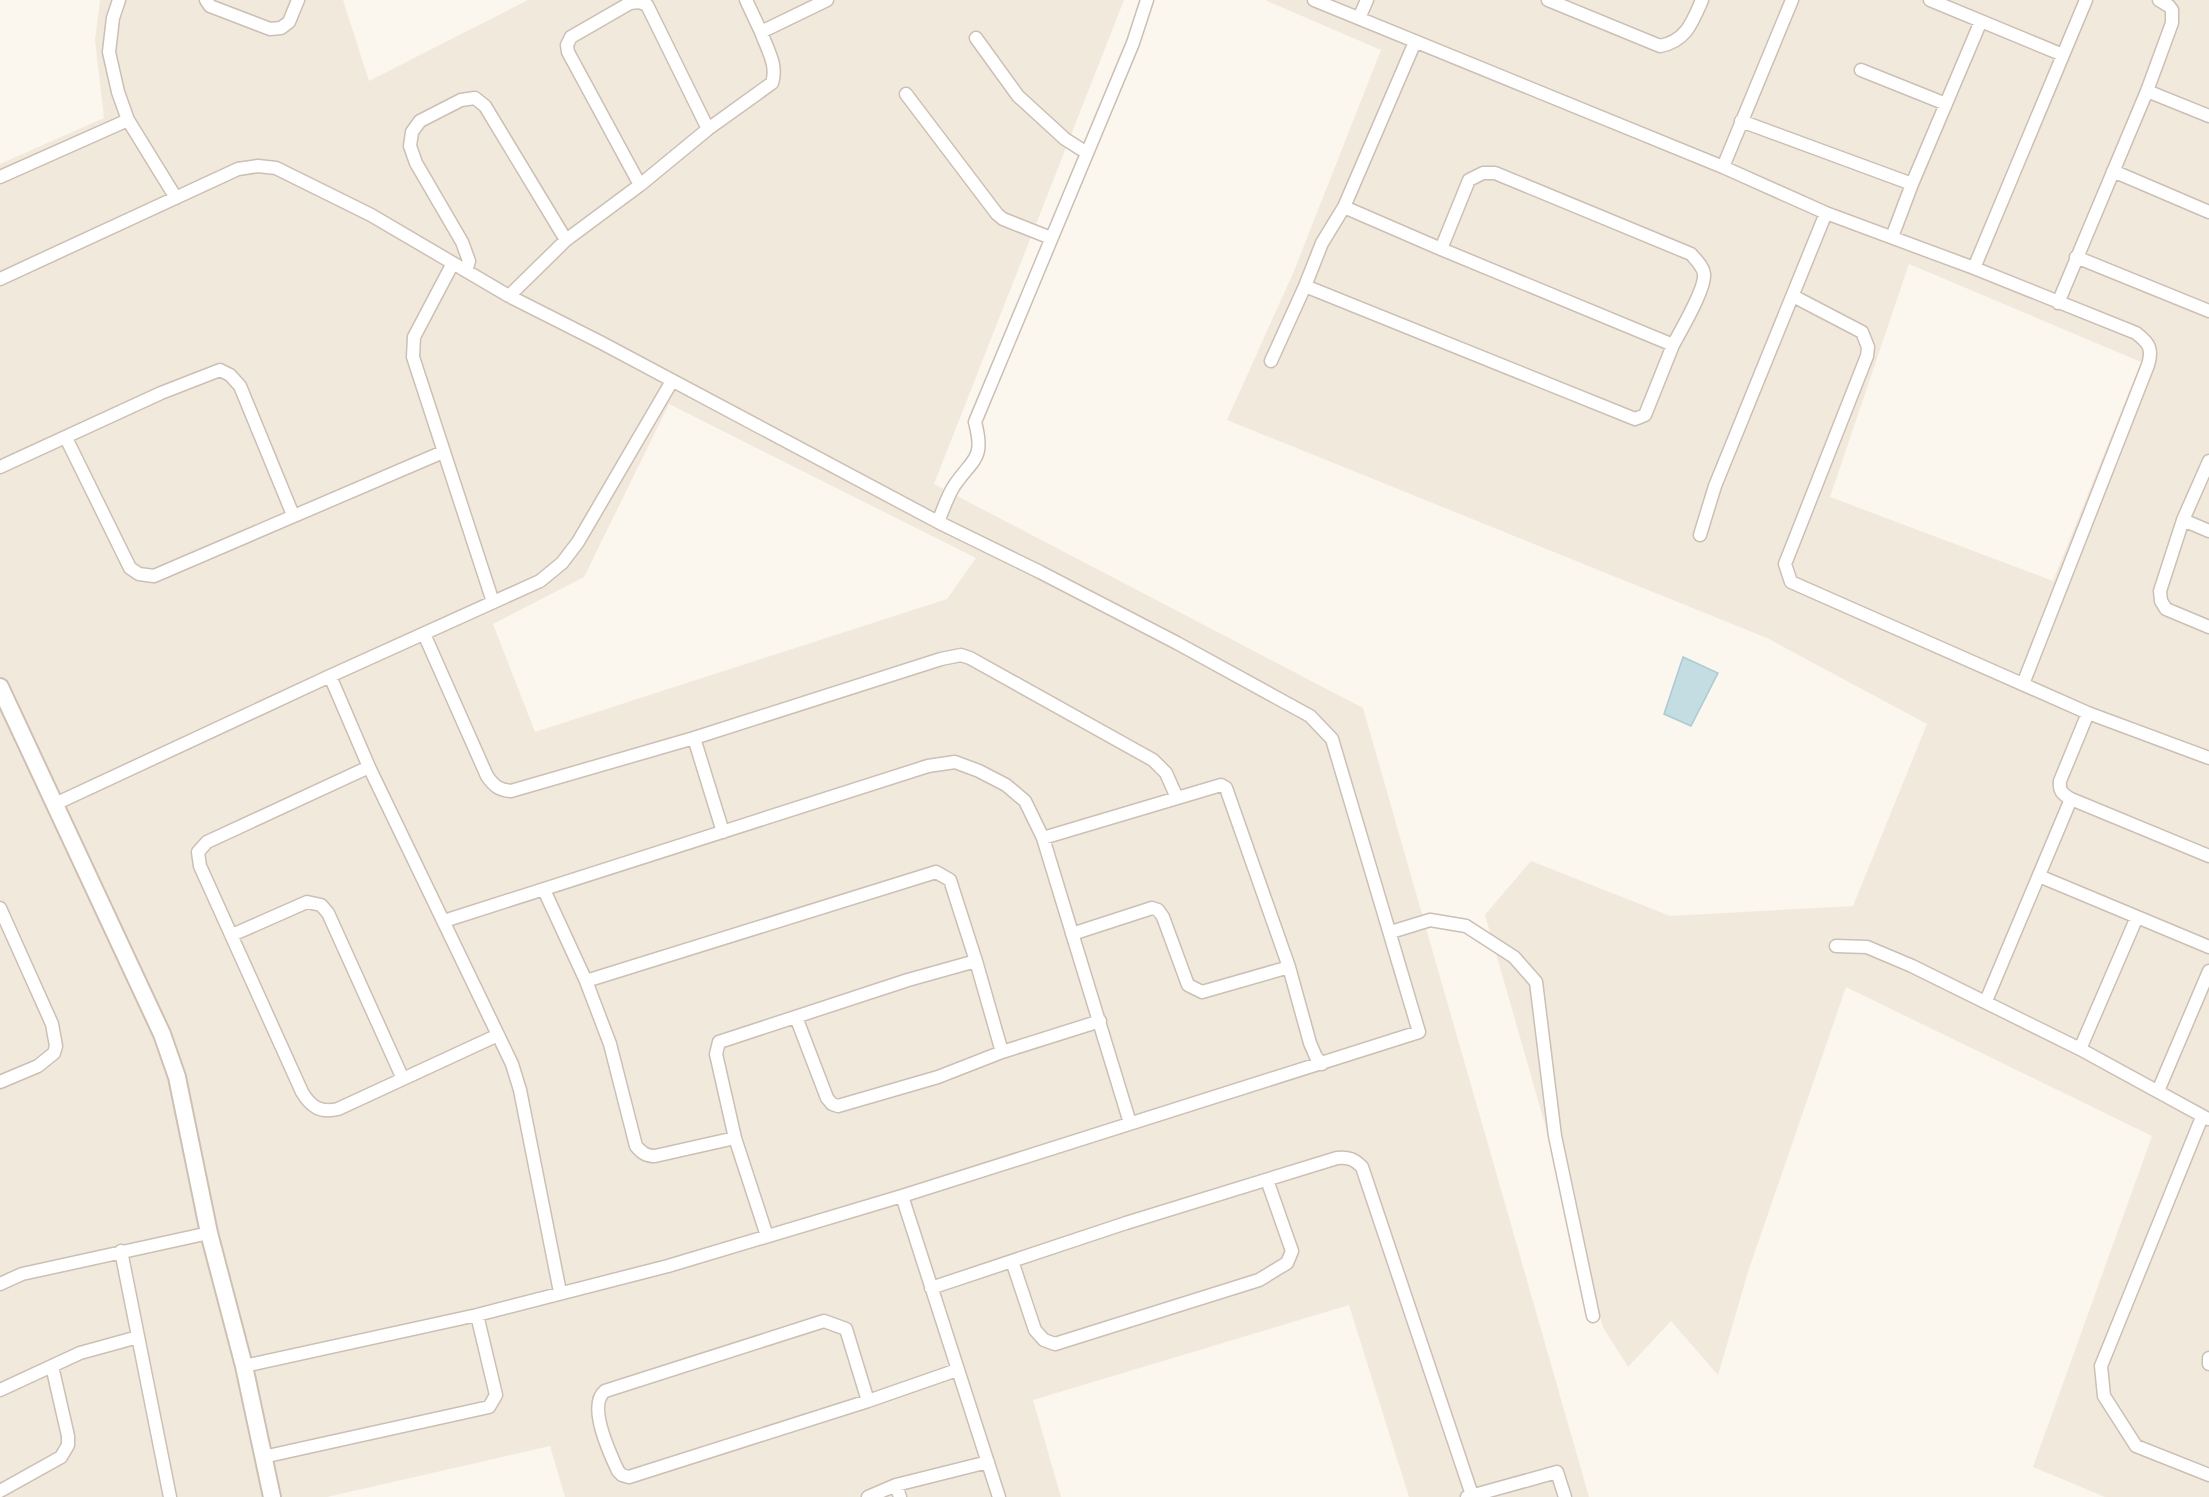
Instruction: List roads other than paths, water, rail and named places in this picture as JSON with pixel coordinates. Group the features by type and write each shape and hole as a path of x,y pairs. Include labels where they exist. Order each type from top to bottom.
{"street":[{"path":"119,0 113,18 109,52 118,92 128,120 176,198"},
{"path":"206,0 210,6 270,29 281,28 289,22 298,0"},
{"path":"509,296 566,240 640,185 708,129 772,83 775,74 774,66 746,0"},
{"path":"761,32 827,0"},
{"path":"938,522 953,488 979,454 980,440 975,422 1133,44 1148,0"},
{"path":"1314,0 1723,168 1826,213 1974,268 2136,333 2146,341 2152,355 2023,684"},
{"path":"1359,18 1367,0"},
{"path":"1548,0 1660,46 1680,39 1688,28 1701,0"},
{"path":"1723,168 1792,0"},
{"path":"1930,0 2062,55"},
{"path":"1974,268 2086,0"},
{"path":"2058,303 2172,23 2172,10 2159,0"},
{"path":"640,185 568,52 567,45 571,37 630,3 639,2 647,5 708,129"},
{"path":"1892,237 1912,183 1980,21"},
{"path":"976,38 1018,96 1065,139 1087,153"},
{"path":"1271,361 1322,243 1344,207 1415,42"},
{"path":"1861,70 1946,104"},
{"path":"2146,91 2209,116"},
{"path":"906,94 997,214 1003,219 1051,238"},
{"path":"466,271 469,261 462,242 416,163 410,146 412,132 420,122 461,100 476,98 485,106 566,240"},
{"path":"0,177 128,120"},
{"path":"1742,121 1912,183"},
{"path":"0,279 238,170 258,166 276,168 371,215 509,296 938,522 1052,578 1310,716 1332,739 1419,1032 902,1196 668,1266 477,1315 244,1366"},
{"path":"2113,171 2209,212"},
{"path":"1305,286 1635,419 1645,415 1674,345 1702,287 1704,275 1701,266 1691,254 1495,173 1483,173 1469,180 1441,249"},
{"path":"1344,207 1674,345"},
{"path":"1700,535 1719,476 1826,213"},
{"path":"2076,257 2209,311"},
{"path":"453,263 414,337 413,357 494,602"},
{"path":"1793,296 1862,332 1869,347 1785,564 1791,582 2088,713 2209,758"},
{"path":"0,467 161,393 220,370 230,375 240,386 293,515"},
{"path":"55,804 540,581 562,563 573,549 672,381"},
{"path":"66,438 130,568 140,574 154,576 443,452"},
{"path":"2209,461 2183,520 2160,591 2161,601 2166,609 2209,627"},
{"path":"2183,520 2209,531"},
{"path":"424,634 487,776 495,786 503,790 511,791 694,738 941,659 961,655 1153,760 1166,773 1177,798"},
{"path":"330,676 369,767 512,1064 520,1090 560,1292"},
{"path":"0,687 168,1049 177,1077 209,1233 244,1366 272,1497"},
{"path":"2088,713 2060,781 2059,788 2062,794 2209,856"},
{"path":"694,738 723,832"},
{"path":"444,921 928,766 956,762 979,771 1018,794 1025,801 1043,838 1130,1123"},
{"path":"369,767 207,842 198,852 200,866 302,1092 315,1107 323,1110 338,1109 498,1035"},
{"path":"1043,838 1221,785 1226,789 1288,967 1310,1043 1322,1064"},
{"path":"1986,1001 2071,799"},
{"path":"586,981 936,872 950,880 1002,1052"},
{"path":"2039,876 2209,947"},
{"path":"544,890 586,981 610,1044 636,1146 642,1153 655,1156 735,1138"},
{"path":"232,935 307,902 321,905 328,913 403,1079"},
{"path":"0,908 52,1024 57,1046 54,1053 38,1066 0,1082"},
{"path":"1072,934 1152,908 1158,910 1163,917 1188,985 1195,989 1202,992 1288,967"},
{"path":"2080,1049 2137,917"},
{"path":"1391,932 1430,920 1466,926 1514,957 1536,982 1555,1136 1593,1316"},
{"path":"1836,945 1867,947 1986,1001 2158,1090 2206,1119 2101,1366 2104,1396 2136,1446 2209,1475"},
{"path":"767,1236 735,1138 716,1054 719,1042 908,980 976,961"},
{"path":"2158,1090 2209,971"},
{"path":"796,1017 827,1098 832,1104 838,1106 938,1077 1002,1052 1100,1021"},
{"path":"931,1287 1126,1223 1337,1158 1347,1157 1355,1160 1362,1167 1469,1496 1557,1472 1565,1497"},
{"path":"1012,1262 1035,1330 1044,1340 1055,1344 1259,1280 1287,1263 1292,1251 1267,1180"},
{"path":"902,1196 999,1497"},
{"path":"0,1284 22,1274 209,1233"},
{"path":"121,1251 170,1497"},
{"path":"263,1457 489,1407 496,1395 477,1315"},
{"path":"868,1401 846,1329 824,1321 604,1391 597,1402 604,1438 618,1471 629,1477 868,1401 957,1370"},
{"path":"0,1390 91,1349 138,1337"},
{"path":"2209,1358 2209,1364"},
{"path":"0,1491 61,1457 68,1445 52,1366"},
{"path":"868,1497 898,1491 988,1462"}],"water":[{"path":"1683,657 1718,673 1691,726 1664,714"}]}
